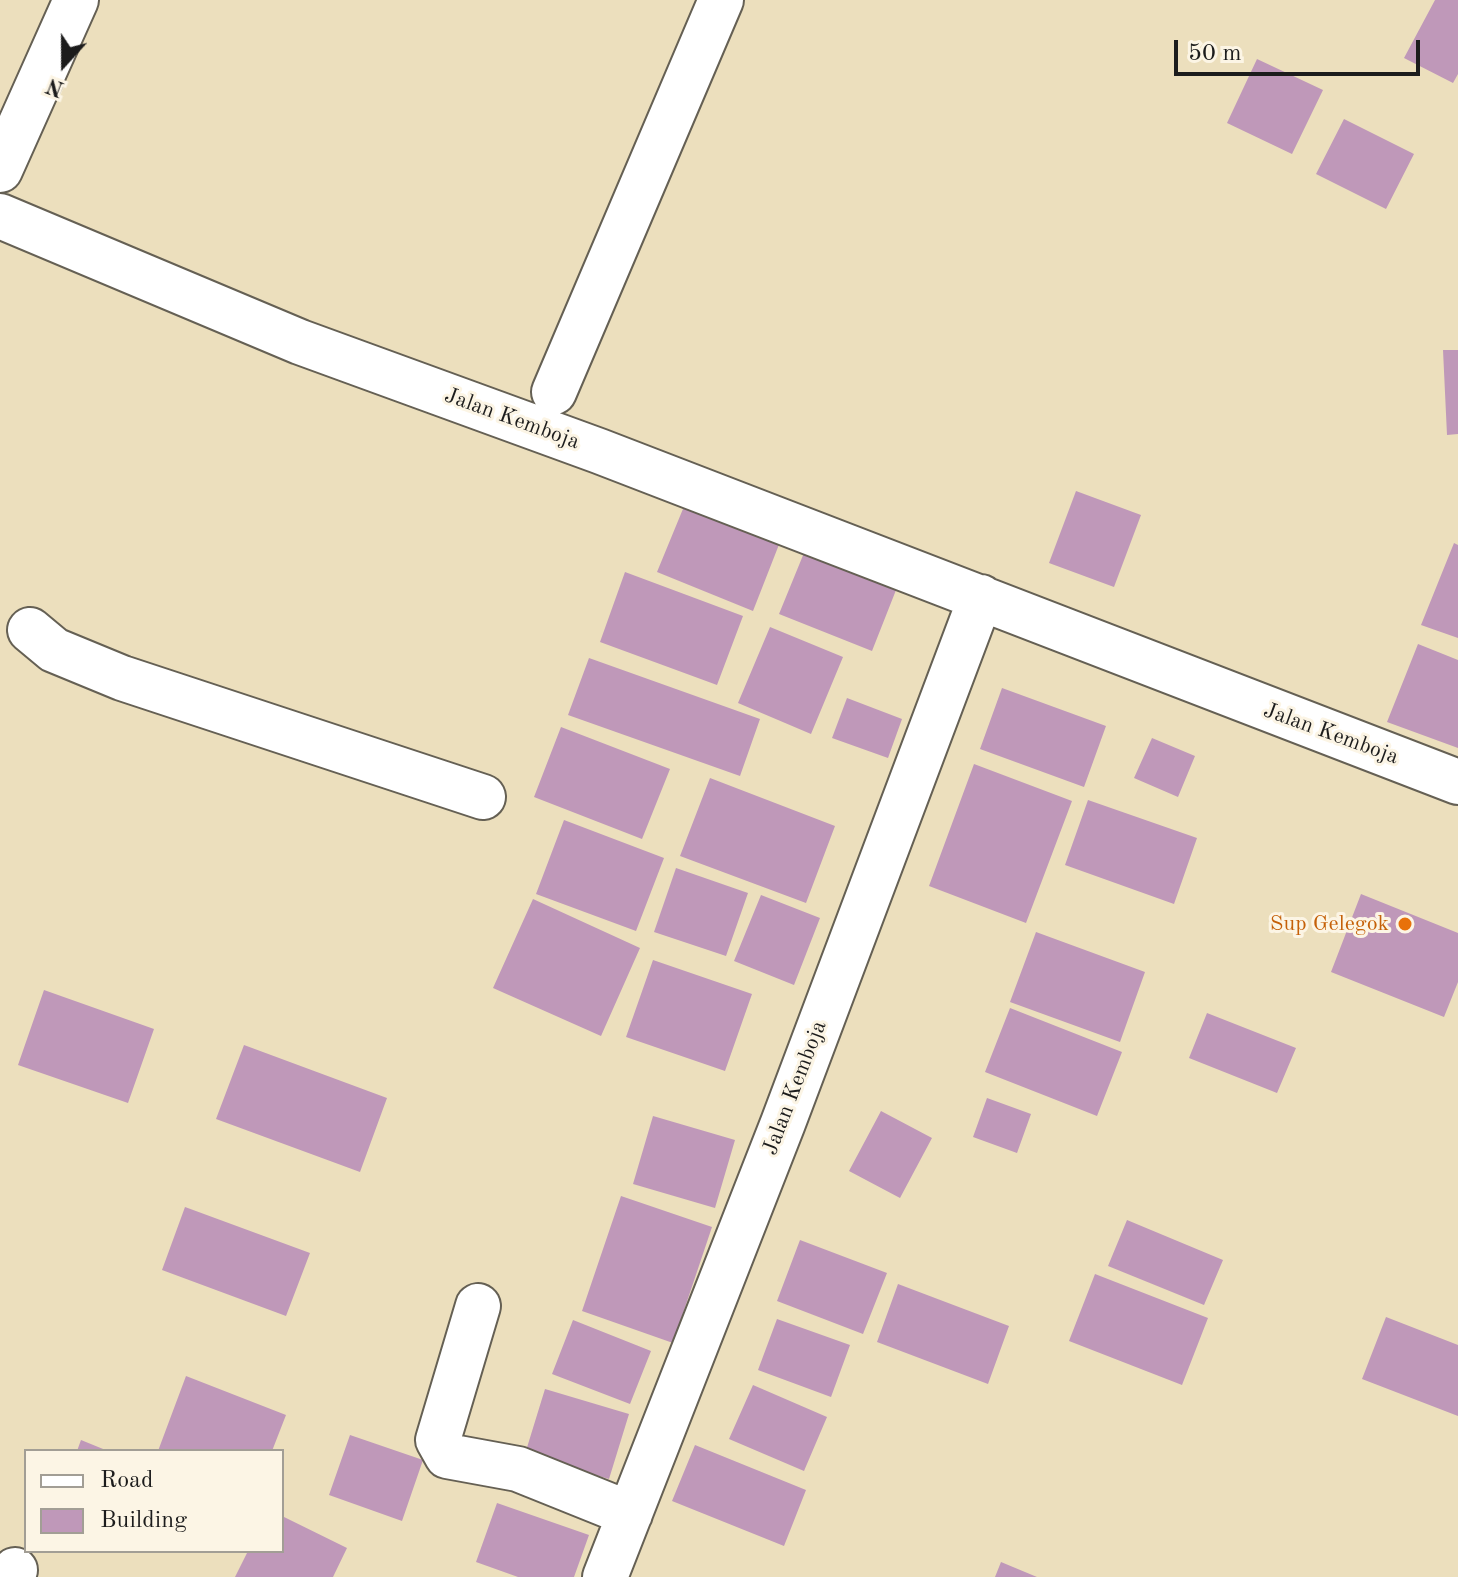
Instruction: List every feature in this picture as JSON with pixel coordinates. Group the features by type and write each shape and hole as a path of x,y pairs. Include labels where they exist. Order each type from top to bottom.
{"street":[{"path":"0,170 76,0"},
{"path":"554,392 721,0"},
{"name":"Jalan Kemboja","path":"0,216 300,342 981,597 1275,714 1458,782"},
{"name":"Jalan Kemboja","path":"605,1577 981,597"},
{"path":"30,630 54,650 113,675 483,797"},
{"path":"478,1306 438,1440 447,1456 518,1469 630,1514"}],"building":[{"path":"1435,0 1458,0 1458,74 1453,83 1404,58"},
{"path":"1257,59 1323,90 1292,154 1227,123"},
{"path":"1344,119 1414,154 1386,209 1316,174"},
{"path":"1443,350 1458,350 1458,434 1447,435"},
{"path":"1076,491 1141,515 1114,587 1049,563"},
{"path":"685,504 780,542 753,611 657,572"},
{"path":"1454,543 1458,545 1458,638 1421,625"},
{"path":"806,548 898,585 872,651 779,614"},
{"path":"625,572 743,616 717,685 600,642"},
{"path":"770,627 843,657 811,734 738,703"},
{"path":"1418,644 1458,660 1458,748 1387,722"},
{"path":"589,658 760,719 740,776 568,715"},
{"path":"1002,688 1106,726 1084,787 980,749"},
{"path":"847,698 902,719 888,758 832,738"},
{"path":"561,727 670,769 642,839 534,797"},
{"path":"1152,738 1195,756 1178,797 1134,778"},
{"path":"974,764 1072,801 1026,923 929,886"},
{"path":"710,778 835,826 806,903 680,856"},
{"path":"1088,800 1197,838 1174,904 1065,865"},
{"path":"564,820 664,858 636,931 536,894"},
{"path":"676,868 748,893 726,956 654,932"},
{"path":"1361,894 1458,933 1458,982 1444,1017 1331,972"},
{"path":"761,895 820,918 794,985 734,961"},
{"path":"533,899 640,948 601,1036 493,988"},
{"path":"1036,932 1145,972 1120,1042 1010,1002"},
{"path":"653,960 752,994 725,1071 626,1037"},
{"path":"44,990 154,1029 128,1103 18,1065"},
{"path":"1010,1008 1122,1052 1097,1116 985,1072"},
{"path":"1207,1013 1296,1048 1277,1093 1189,1058"},
{"path":"244,1045 387,1098 360,1172 216,1119"},
{"path":"987,1098 1031,1114 1017,1153 973,1137"},
{"path":"881,1111 932,1138 900,1198 849,1171"},
{"path":"653,1116 735,1140 715,1208 633,1184"},
{"path":"621,1196 712,1227 673,1343 582,1311"},
{"path":"185,1207 310,1253 286,1316 162,1270"},
{"path":"1127,1220 1223,1260 1204,1305 1108,1266"},
{"path":"800,1240 887,1273 863,1334 777,1301"},
{"path":"1095,1274 1208,1318 1182,1385 1069,1341"},
{"path":"898,1284 1009,1326 988,1384 877,1342"},
{"path":"1386,1317 1458,1345 1458,1416 1362,1379"},
{"path":"777,1319 850,1345 831,1397 758,1370"},
{"path":"573,1320 651,1351 630,1404 552,1374"},
{"path":"186,1376 286,1415 273,1449 159,1449"},
{"path":"753,1385 827,1417 804,1471 729,1439"},
{"path":"545,1389 629,1414 609,1479 525,1454"},
{"path":"350,1435 423,1460 402,1521 329,1495"},
{"path":"81,1440 103,1449 78,1449"},
{"path":"695,1445 806,1490 784,1546 672,1501"},
{"path":"497,1503 589,1535 574,1577 518,1577 476,1562"},
{"path":"284,1517 347,1548 333,1577 235,1577 247,1553 284,1553"},
{"path":"1001,1562 1037,1577 995,1577"}],"place":[{"name":"Sup Gelegok","path":"1405,924"}]}
